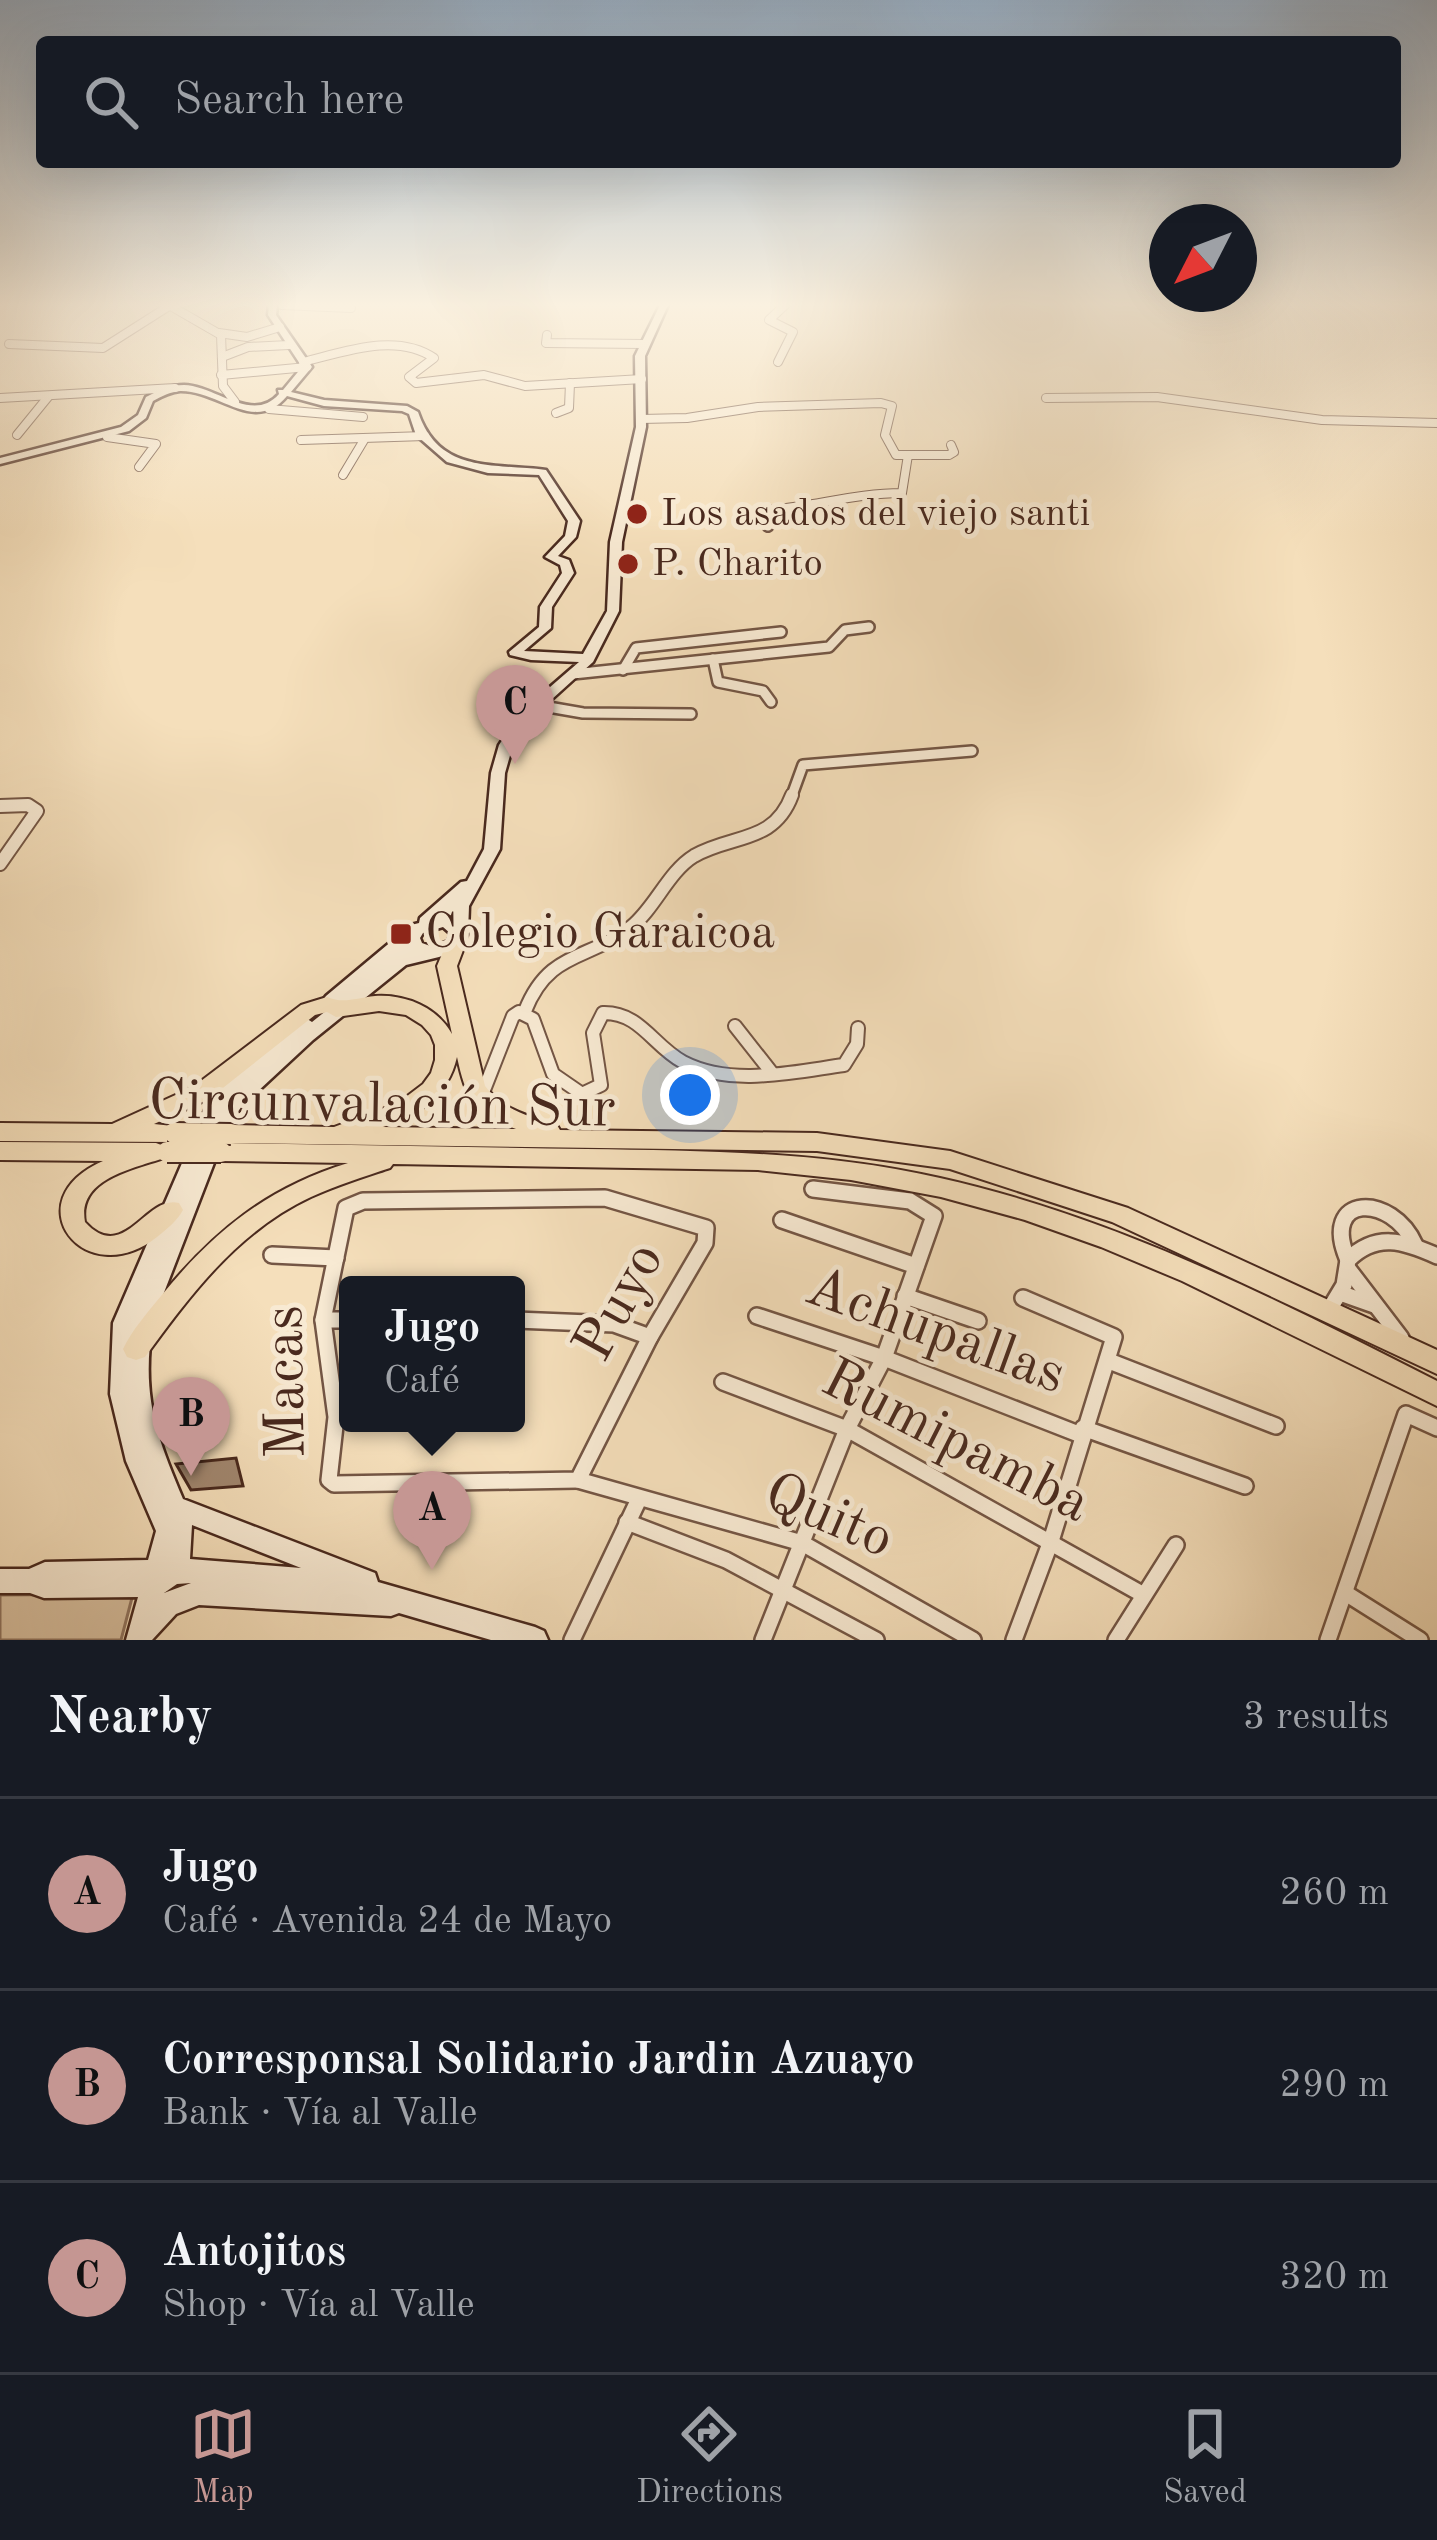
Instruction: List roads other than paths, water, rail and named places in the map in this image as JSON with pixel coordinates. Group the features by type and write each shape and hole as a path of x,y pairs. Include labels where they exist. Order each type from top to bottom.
{"highway":[{"path":"449,943 448,976 480,1098 505,1117 577,1139"},
{"path":"113,1133 189,1100 308,1010 385,1003 419,1012 442,1034 448,1064 437,1084 416,1103 384,1119 321,1136"},
{"name":"Circunvalación Sur","path":"0,1132 113,1133 165,1146"},
{"name":"Circunvalación Sur","path":"0,1151 321,1136 818,1142 950,1160 1120,1215 1335,1301 1437,1362"},
{"name":"Circunvalación Sur","path":"226,1143 408,1155 777,1162 944,1185 1041,1212 1135,1247 1437,1394"},
{"path":"165,1146 84,1184 72,1201 69,1219 88,1242 118,1245 140,1237 171,1210"},
{"path":"136,1349 212,1249 273,1202 331,1176 408,1155"}],"main road":[{"path":"0,461 107,436 134,424 154,395 178,388 208,390 269,409 290,382"},
{"path":"449,943 496,833 501,759 519,723 588,659 613,611 616,542 641,419 642,382"},
{"path":"281,392 324,403 409,409 425,436 451,460 488,470 537,470 555,486 574,521 570,537 551,557 565,563 568,573 546,607 545,628 514,652 526,657 551,654 588,659"},
{"path":"140,1637 185,1529 153,1454 143,1416 136,1349 142,1321 221,1121 332,1007 473,880"},
{"path":"419,927 446,921 449,943"},
{"path":"419,927 412,943 449,943"},
{"path":"162,1575 168,1532 133,1445 121,1394 124,1323 218,1101 332,1007 401,960 449,943"},
{"path":"176,1507 430,1606 535,1640"},
{"path":"0,1581 44,1586 162,1575 344,1585 430,1606"},
{"path":"140,1637 168,1604 199,1593 430,1606"}],"street":[{"path":"223,382 236,402"},
{"path":"502,382 514,386 596,382"},
{"path":"556,413 569,408 570,383"},
{"path":"0,398 178,388"},
{"path":"17,435 47,397"},
{"path":"1046,398 1156,397 1322,420 1437,423"},
{"path":"641,419 774,406 886,404 892,406 886,423 888,444 896,455 949,455 954,452 951,445"},
{"path":"269,409 363,417"},
{"path":"107,436 156,444 139,467"},
{"path":"301,440 425,436"},
{"path":"343,475 364,440"},
{"path":"768,526 766,510 818,507 871,491 902,493 908,455"},
{"path":"573,674 829,647 845,630 869,627"},
{"path":"623,670 636,648 781,632"},
{"path":"713,659 718,682 763,691 771,703"},
{"path":"537,705 583,713 691,714"},
{"path":"480,1098 513,1016 525,1011 536,981 631,927 692,857 769,831 787,809 803,765 972,752"},
{"path":"0,806 28,805 38,811 0,864"},
{"path":"525,1011 533,1019 547,1066 573,1092 591,1093 601,1085 593,1033 596,1019 615,1011 678,1060 695,1067 772,1073 844,1065 857,1044 858,1028"},
{"path":"735,1026 772,1073"},
{"path":"763,1640 847,1429 884,1358 934,1216 910,1201 812,1189"},
{"name":"Puyo","path":"346,1208 364,1201 605,1198 700,1222 709,1233 578,1480"},
{"path":"1407,1347 1348,1265 1337,1229 1340,1219 1357,1207 1378,1209 1411,1227 1414,1245"},
{"name":"Macas","path":"334,1484 327,1475 336,1417 323,1320 346,1208"},
{"path":"782,1220 916,1266"},
{"path":"1377,1306 1335,1301 1348,1265 1382,1238 1437,1256"},
{"path":"272,1255 336,1258"},
{"path":"905,1296 979,1321"},
{"path":"1014,1640 1051,1541 1114,1337 1023,1298"},
{"name":"Achupallas","path":"757,1316 1245,1486"},
{"path":"525,1319 614,1324 650,1337"},
{"path":"323,1320 339,1320"},
{"path":"1109,1361 1276,1426"},
{"name":"Rumipamba","path":"722,1382 847,1429 1142,1594"},
{"path":"1328,1640 1406,1414 1437,1428"},
{"name":"Quito","path":"334,1484 578,1480 802,1543 973,1640"},
{"path":"572,1640 639,1499"},
{"name":"Quito","path":"627,1522 784,1588 876,1640"},
{"path":"1116,1640 1176,1545"},
{"path":"1347,1594 1420,1640"}],"place":[{"name":"Los asados del viejo santi","path":"637,514"},
{"name":"P. Charito","path":"628,564"},
{"name":"Antojitos","path":"515,764"},
{"name":"Colegio Garaicoa","path":"401,934"},
{"name":"Corresponsal Solidario Jardin Azuayo","path":"191,1476"},
{"name":"Jugo","path":"432,1570"}]}
